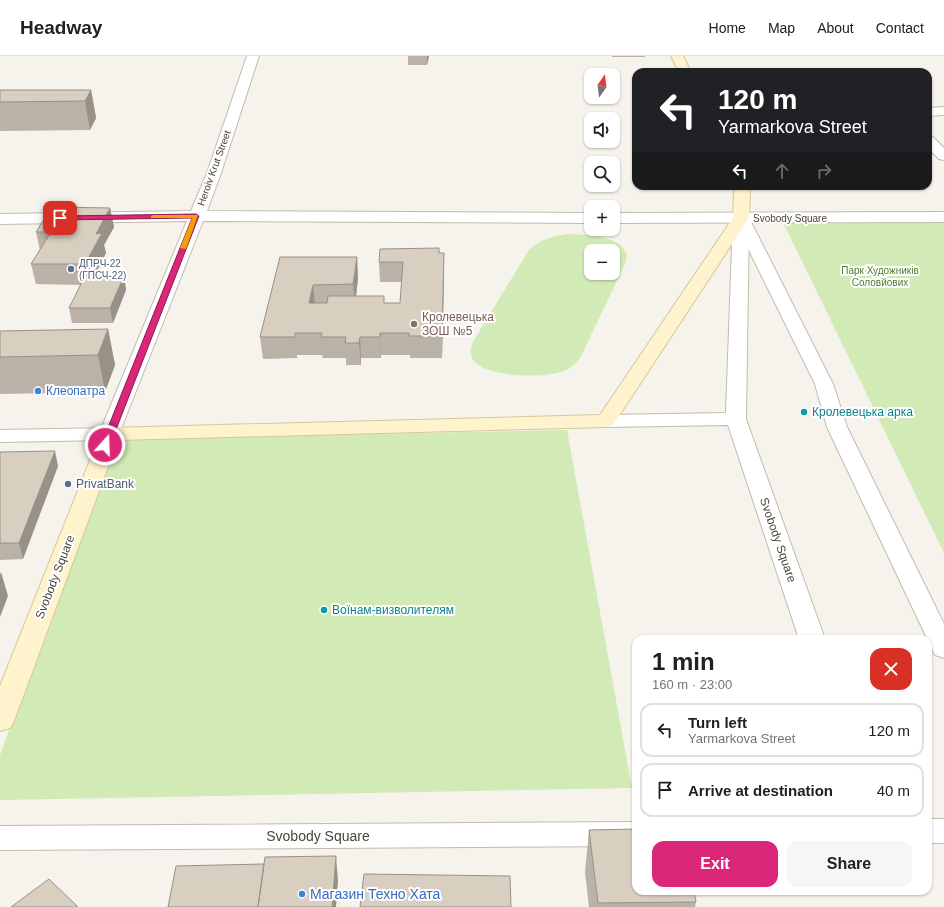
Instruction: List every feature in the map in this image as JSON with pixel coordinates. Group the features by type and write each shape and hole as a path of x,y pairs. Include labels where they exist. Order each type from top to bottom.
{"main road":[{"path":"677,56 683,68"},
{"path":"109,434 606,421 741,218 742,190"},
{"name":"Svobody Square","path":"0,720 98,467 109,434"}],"street":[{"name":"Heroiv Krut Street","path":"109,434 214,173 253,56"},
{"path":"932,112 944,111"},
{"path":"932,144 944,156"},
{"path":"0,219 196,216 584,218"},
{"name":"Svobody Square","path":"811,635 736,419 741,218 944,217"},
{"path":"620,218 741,218 824,384 837,427 944,649"},
{"path":"606,421 736,419"},
{"path":"0,436 109,434"},
{"path":"932,831 944,831"},
{"name":"Svobody Square","path":"0,838 632,834"}],"green space":[{"name":"Парк Художників Соловйових","path":"944,211 944,553 778,212"},
{"path":"568,234 584,235 584,236 596,236 609,239 618,244 584,244 584,280 617,280 580,358 574,365 566,370 546,375 517,375 490,370 480,366 473,360 471,355 473,342 529,250 533,246 552,237"},
{"path":"620,245 627,254 626,262 620,275"},
{"path":"567,430 632,788 0,800 0,755 116,439"}],"building":[{"path":"0,90 91,90 85,101 0,102"},
{"path":"52,207 110,208 96,234 102,233 85,264 31,264 51,232 36,232"},
{"path":"439,248 439,253 444,253 442,336 409,336 409,333 380,333 380,337 360,337 359,343 345,343 346,337 321,337 322,333 295,333 295,337 260,337 280,257 357,257 353,284 313,285 309,303 327,303 328,296 384,296 384,303 400,303 403,262 379,262 380,249"},
{"path":"85,276 124,276 110,308 69,308"},
{"path":"108,329 98,355 0,357 0,331"},
{"path":"55,451 19,543 0,543 0,452"},
{"path":"632,829 632,895 695,895 696,902 598,903 589,830"},
{"path":"336,856 332,907 258,907 265,857"},
{"path":"264,864 258,907 168,907 176,866"},
{"path":"364,874 510,876 511,907 360,907"},
{"path":"49,879 78,907 11,907"}],"slow traffic":[{"path":"154,217 196,216 183,248"}],"place":[{"name":"ДПРЧ-22 (ГПСЧ-22)","path":"71,269"},
{"name":"Кролевецька ЗОШ №5","path":"414,324"},
{"name":"Клеопатра","path":"38,391"},
{"name":"Кролевецька арка","path":"804,412"},
{"name":"PrivatBank","path":"68,484"},
{"name":"Воїнам-визволителям","path":"324,610"},
{"name":"Магазин Техно Хата","path":"302,894"}],"route":[{"path":"60,218 196,216 105,445"}]}
